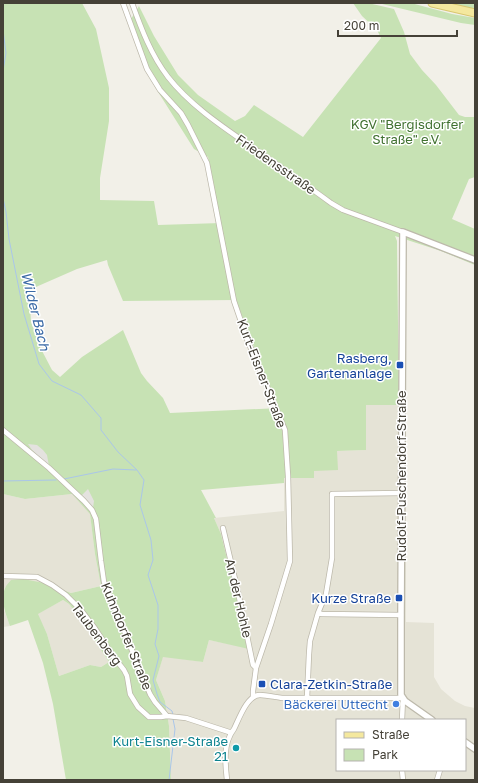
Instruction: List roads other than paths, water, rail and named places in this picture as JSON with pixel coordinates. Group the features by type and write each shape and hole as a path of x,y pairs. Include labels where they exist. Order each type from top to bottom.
{"main road":[{"path":"432,3 475,14"}],"street":[{"name":"Kurt-Eisner-Straße","path":"123,3 147,69 160,90 181,113 207,163 234,301 247,339 285,430 288,476 290,561 256,668 253,696 249,700 231,732 225,756 227,780"},
{"name":"Friedensstraße","path":"132,3 143,33 167,76 197,106 222,126 331,203 344,210 475,260"},
{"name":"Rudolf-Puschendorf-Straße","path":"402,719 401,615 403,232"},
{"name":"Kuhndorfer Straße","path":"3,430 49,468 92,510 96,519 104,582 150,694 155,702 171,716"},
{"path":"306,698 309,648 318,613 326,594 332,558 332,494 402,494"},
{"name":"An der Hohle","path":"223,528 253,665 256,668"},
{"name":"Taubenberg","path":"3,576 38,577 66,595 81,610 124,670 127,676 130,694 138,707 149,717 171,716"},
{"path":"318,613 401,615"},
{"path":"253,696 260,695 279,698 402,698 431,719"},
{"path":"171,716 186,718 231,732"},
{"path":"466,743 475,749"}],"waterway":[{"name":"Wilder Bach","path":"3,30 6,53 3,71"},
{"name":"Wilder Bach","path":"3,198 9,239 24,314 39,364 52,381 81,395 101,418 101,430 118,452 137,470 144,480 140,505 151,540 153,560 148,575 158,605 158,629 155,644 159,656 153,680 160,702 172,711 173,715"},
{"path":"64,479 113,469 136,470"},
{"path":"3,481 56,480"},
{"name":"Wilder Bach","path":"169,780 175,729 173,719"}],"place":[{"name":"Rasberg, Gartenanlage","path":"400,365"},
{"name":"Kurze Straße","path":"399,598"},
{"name":"Clara-Zetkin-Straße","path":"262,684"},
{"name":"Bäckerei Uttecht","path":"396,704"},
{"name":"Kurt-Eisner-Straße 21","path":"236,748"}],"park label":[{"name":"KGV \"Bergisdorfer Straße\" e.V.","path":"407,132"}]}
